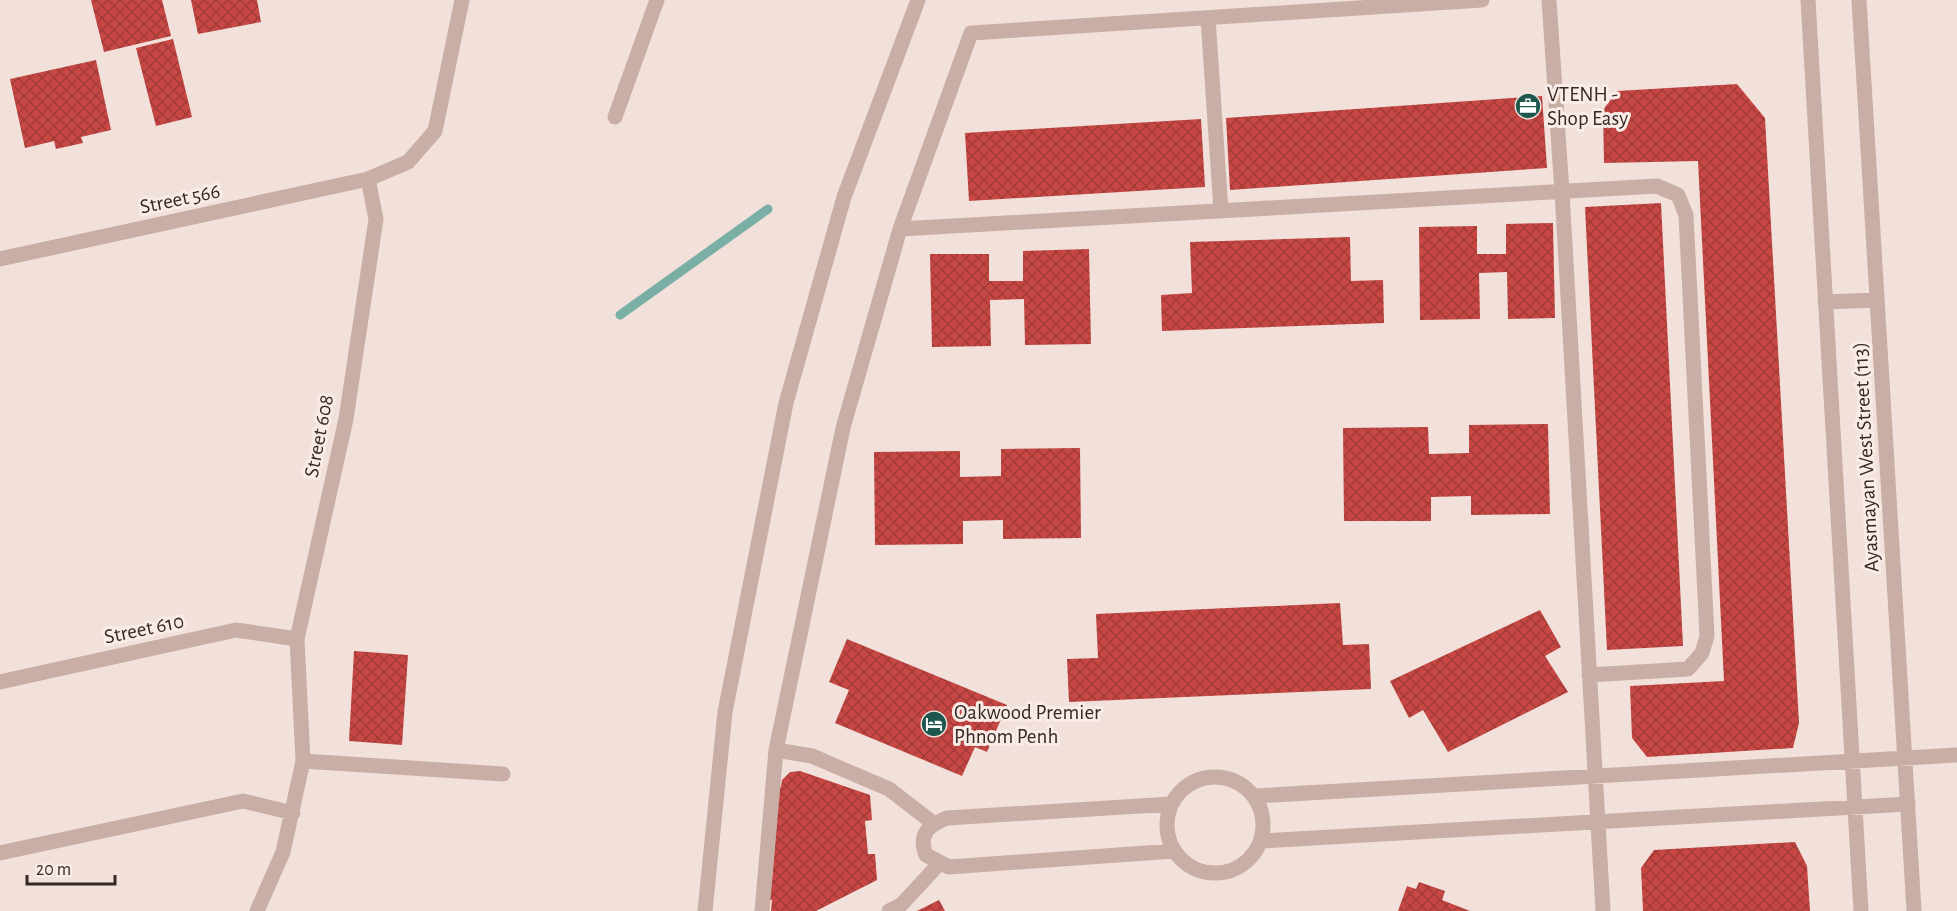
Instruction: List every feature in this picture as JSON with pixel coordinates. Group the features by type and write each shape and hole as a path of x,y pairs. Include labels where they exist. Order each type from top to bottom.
{"street":[{"path":"369,179 408,162 435,131 462,0"},
{"path":"615,117 657,0"},
{"path":"705,911 725,712 786,403 844,197 918,0"},
{"path":"762,911 776,750 785,693 843,428 900,229 971,33 1482,0"},
{"path":"1549,0 1603,911"},
{"name":"Ayasmayan West Street (113)","path":"1808,0 1861,911"},
{"name":"Ayasmayan West Street (113)","path":"1859,0 1914,911"},
{"path":"1208,18 1221,211"},
{"name":"Street 566","path":"0,260 369,179"},
{"name":"Street 608","path":"257,911 283,852 294,813 303,761 297,639 346,419 376,219 369,179"},
{"path":"900,229 1657,186 1678,195 1686,215 1707,636 1702,654 1688,669 1589,675"},
{"path":"1825,302 1877,300"},
{"name":"Street 610","path":"0,682 236,630 297,639"},
{"path":"776,750 812,756 889,789 933,823"},
{"path":"1255,796 1957,755"},
{"path":"303,761 503,774"},
{"path":"1206,777 1223,777 1241,785 1255,796 1263,824 1261,841 1247,862 1232,870 1215,874 1198,871 1185,864 1174,851 1166,833 1166,819 1177,794 1190,783 1206,777"},
{"path":"0,853 243,801 294,813"},
{"path":"1171,804 947,818 933,823 925,831 922,844 926,855 939,864 950,867 1174,851"},
{"path":"1261,841 1908,804"},
{"path":"889,911 901,905 939,864"}],"building":[{"path":"91,0 162,0 171,36 104,52"},
{"path":"191,0 257,0 261,22 198,34"},
{"path":"173,39 192,117 156,126 136,48"},
{"path":"96,60 111,130 81,137 83,143 56,149 54,141 25,148 10,79"},
{"path":"1737,84 1765,118 1799,723 1793,748 1647,757 1632,738 1630,686 1724,681 1698,161 1604,163 1603,110 1617,91"},
{"path":"1542,96 1547,168 1230,190 1226,118"},
{"path":"1201,119 1205,187 969,201 965,133"},
{"path":"1661,203 1683,646 1607,650 1585,207"},
{"path":"1553,223 1555,318 1508,319 1507,272 1479,273 1480,319 1420,320 1419,227 1477,226 1477,254 1506,254 1506,224"},
{"path":"1350,237 1351,281 1383,280 1384,323 1162,331 1161,295 1192,293 1190,242"},
{"path":"1089,249 1091,344 1025,345 1024,299 990,300 991,346 932,347 930,254 989,254 989,281 1023,281 1023,251"},
{"path":"1548,424 1550,514 1471,515 1471,496 1431,497 1431,521 1344,521 1343,428 1428,427 1429,454 1469,453 1469,425"},
{"path":"1080,448 1081,538 1003,539 1003,520 963,521 963,544 875,545 874,452 960,451 960,477 1001,476 1001,449"},
{"path":"1340,603 1343,645 1369,644 1371,689 1069,702 1067,659 1098,658 1096,614"},
{"path":"1540,610 1561,647 1545,656 1568,692 1448,752 1423,710 1409,718 1390,681"},
{"path":"847,639 1007,705 987,752 975,747 962,776 835,723 849,690 829,682"},
{"path":"354,651 408,655 402,745 349,741"},
{"path":"800,771 870,795 872,820 865,821 868,854 875,854 877,880 816,911 771,911 772,900 767,900 769,879 772,879 777,810 775,786 781,787 782,780 790,772"},
{"path":"1795,842 1807,866 1810,911 1643,911 1641,868 1654,850"},
{"path":"1419,882 1445,891 1442,900 1470,911 1398,911 1407,886 1416,889"},
{"path":"939,900 945,911 917,911"}],"waterway":[{"path":"620,315 768,209"}],"place":[{"name":"VTENH - Shop Easy","path":"1528,106"},
{"name":"Oakwood Premier Phnom Penh","path":"934,724"}]}
